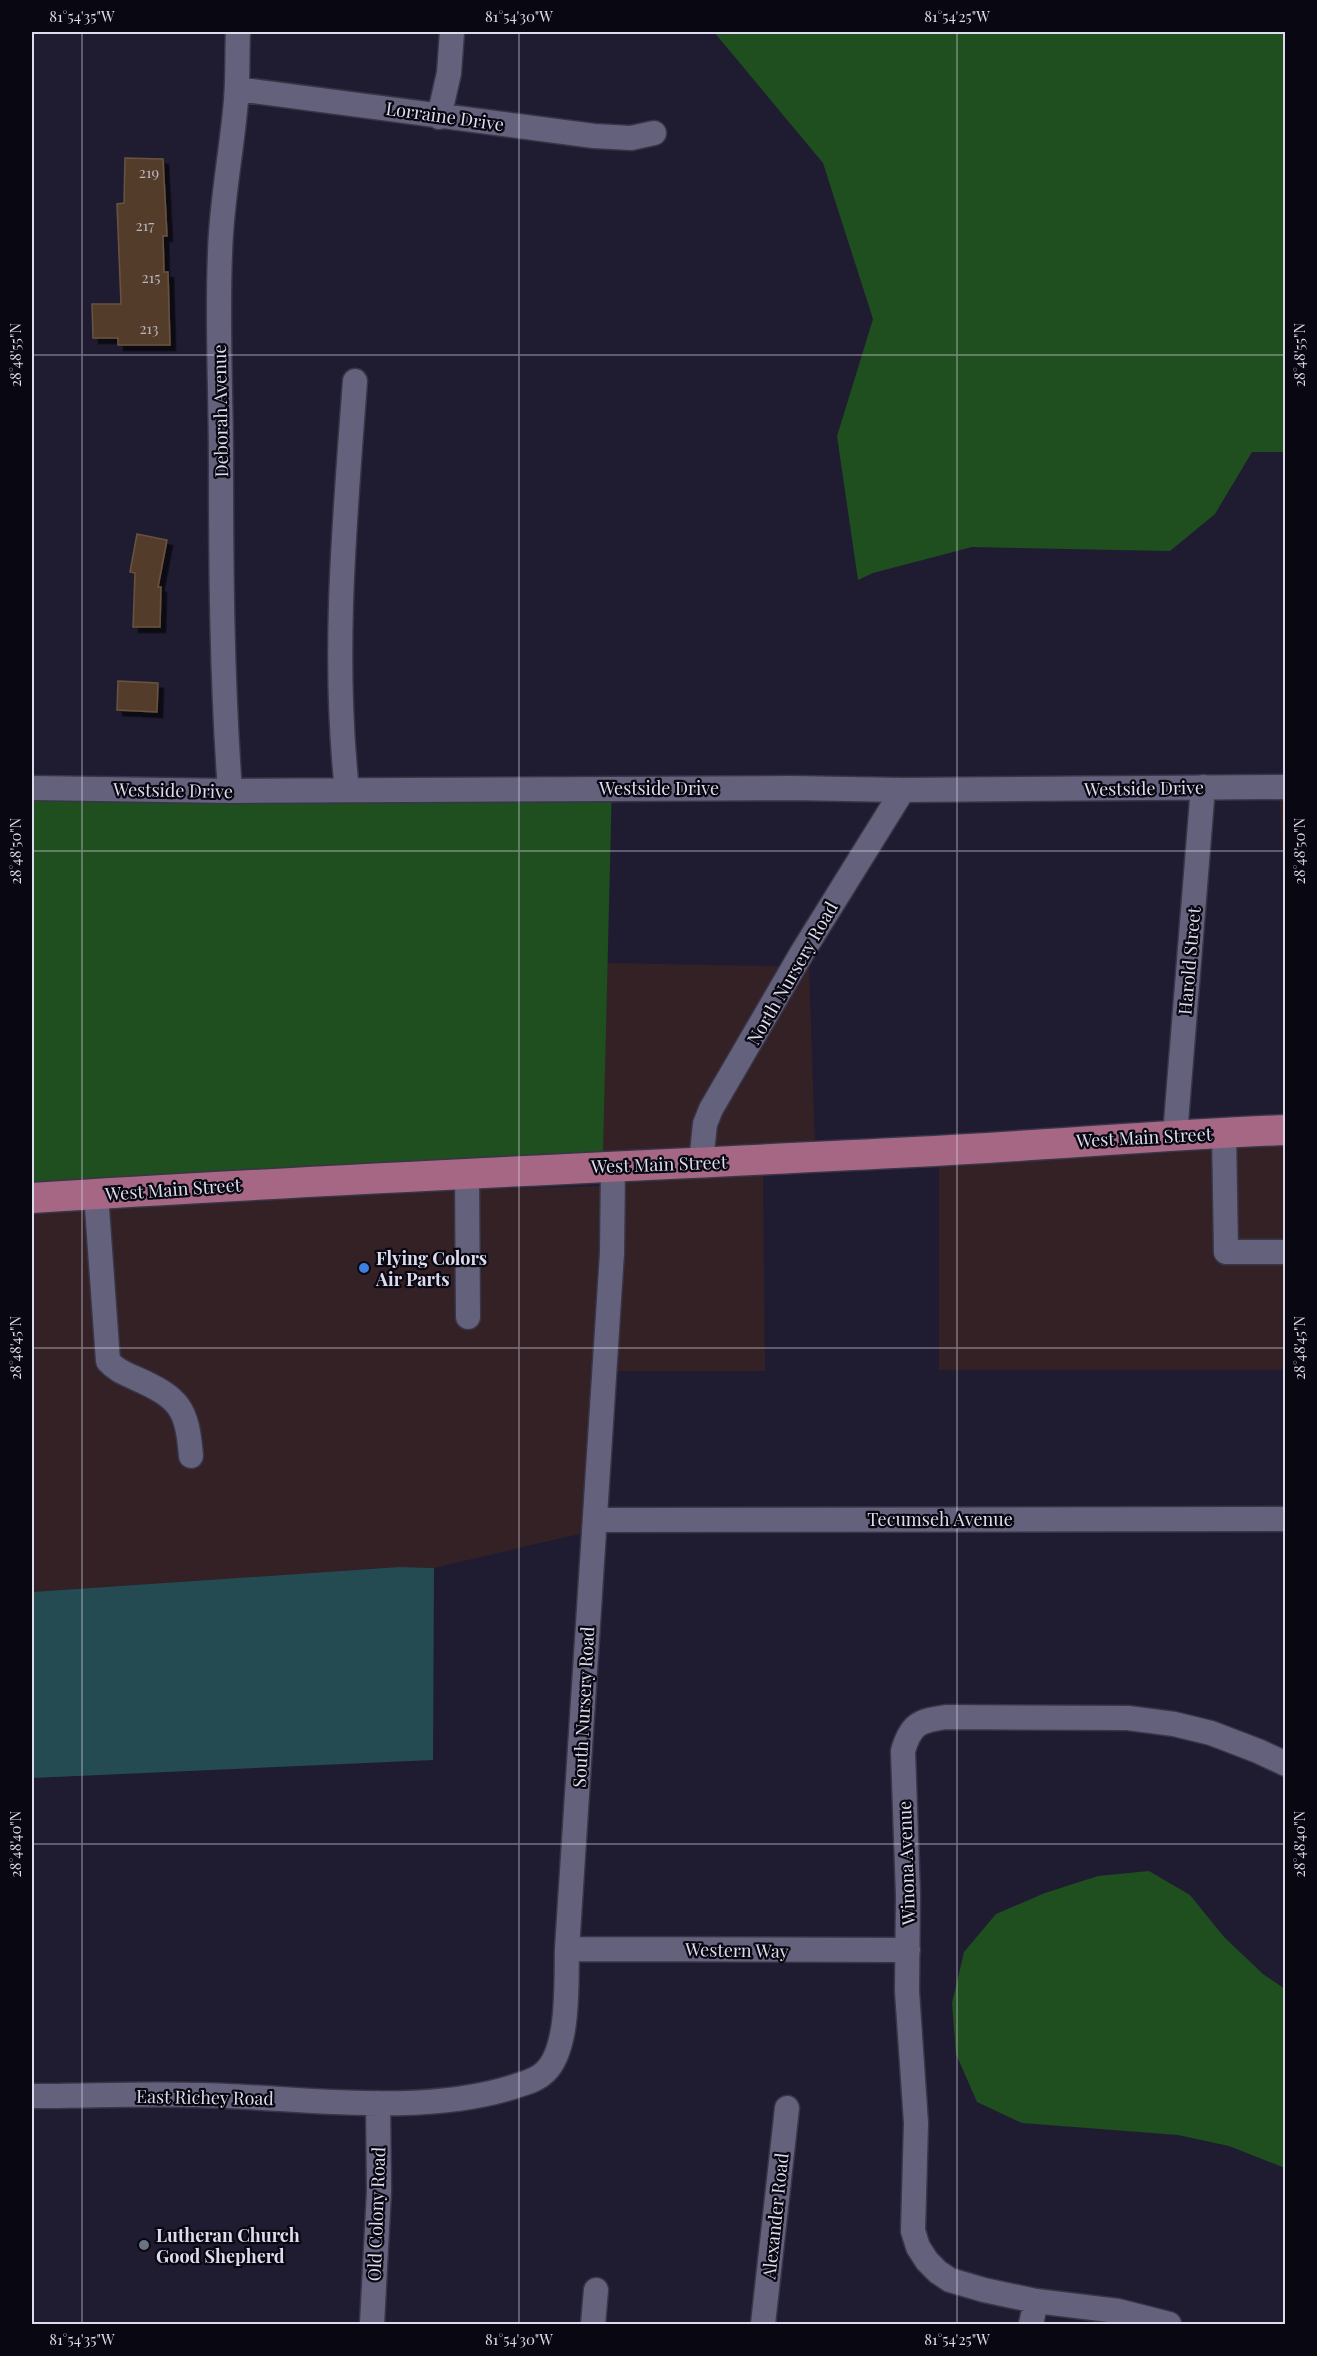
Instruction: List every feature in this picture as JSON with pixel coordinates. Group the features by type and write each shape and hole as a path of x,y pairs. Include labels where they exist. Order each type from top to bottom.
{"main road":[{"name":"West Main Street","path":"32,1198 467,1173 918,1152 1286,1130"}],"street":[{"name":"Deborah Avenue","path":"230,791 220,554 221,462 218,331 220,252 237,89 238,32"},
{"path":"439,117 449,73 452,32"},
{"name":"Lorraine Drive","path":"237,89 594,136 631,138 654,133"},
{"path":"347,790 342,740 341,568 355,381"},
{"name":"Westside Drive","path":"32,788 230,791 1286,788"},
{"name":"Harold Street","path":"1175,1135 1203,788"},
{"name":"North Nursery Road","path":"701,1162 705,1124 711,1109 803,951 903,790"},
{"path":"1224,1132 1226,1252 1286,1251"},
{"name":"South Nursery Road","path":"378,2103 442,2100 479,2095 527,2082 542,2075 550,2067 561,2038 565,2011 567,1948 612,1252 613,1166"},
{"path":"467,1173 468,1317"},
{"path":"96,1194 108,1361 116,1370 168,1395 181,1408 188,1426 191,1456"},
{"name":"Tecumseh Avenue","path":"595,1520 1286,1518"},
{"name":"Winona Avenue","path":"1169,2325 1118,2311 1033,2313 984,2290 950,2280 938,2272 918,2247 912,2231 916,2123 907,1991 903,1750 914,1727 923,1720 946,1717 1128,1718 1174,1724 1211,1733 1258,1750 1286,1764"},
{"name":"Western Way","path":"567,1948 908,1950"},
{"name":"East Richey Road","path":"32,2096 198,2095 378,2103"},
{"name":"Old Colony Road","path":"372,2325 379,2191 378,2103"},
{"name":"Alexander Road","path":"763,2325 787,2108"},
{"path":"593,2325 596,2290"}],"shaded area":[{"path":"1279,782 1286,782 1285,927"},
{"path":"607,963 809,967 815,1144 603,1154"},
{"path":"1285,1142 1285,1370 939,1370 939,1163"},
{"path":"763,1172 765,1371 592,1371 583,1533 434,1568 399,1567 32,1592 32,1210 289,1194 602,1186 602,1179"},
{"path":"399,1567 434,1568 433,1760 32,1778 32,1592"}],"green space":[{"path":"714,32 1285,32 1285,452 1252,452 1215,514 1170,551 972,547 873,573 858,580 837,436 873,319 823,163"},
{"path":"612,781 603,1154 32,1185 32,789"},
{"path":"1149,1871 1190,1895 1224,1937 1263,1974 1285,1989 1285,2168 1229,2146 1178,2135 1022,2123 977,2102 956,2054 952,2003 964,1952 996,1914 1045,1893 1098,1876"}],"building":[{"path":"125,158 163,159 167,236 163,236 164,272 168,272 170,345 118,345 118,338 93,338 92,304 121,304 117,204 124,203"},
{"path":"137,534 167,540 158,587 161,587 160,627 133,627 135,573 130,572"},
{"path":"118,681 158,683 157,712 117,710"}],"place":[{"name":"Flying Colors Air Parts","path":"364,1268"},
{"name":"Lutheran Church Good Shepherd","path":"144,2245"}]}
